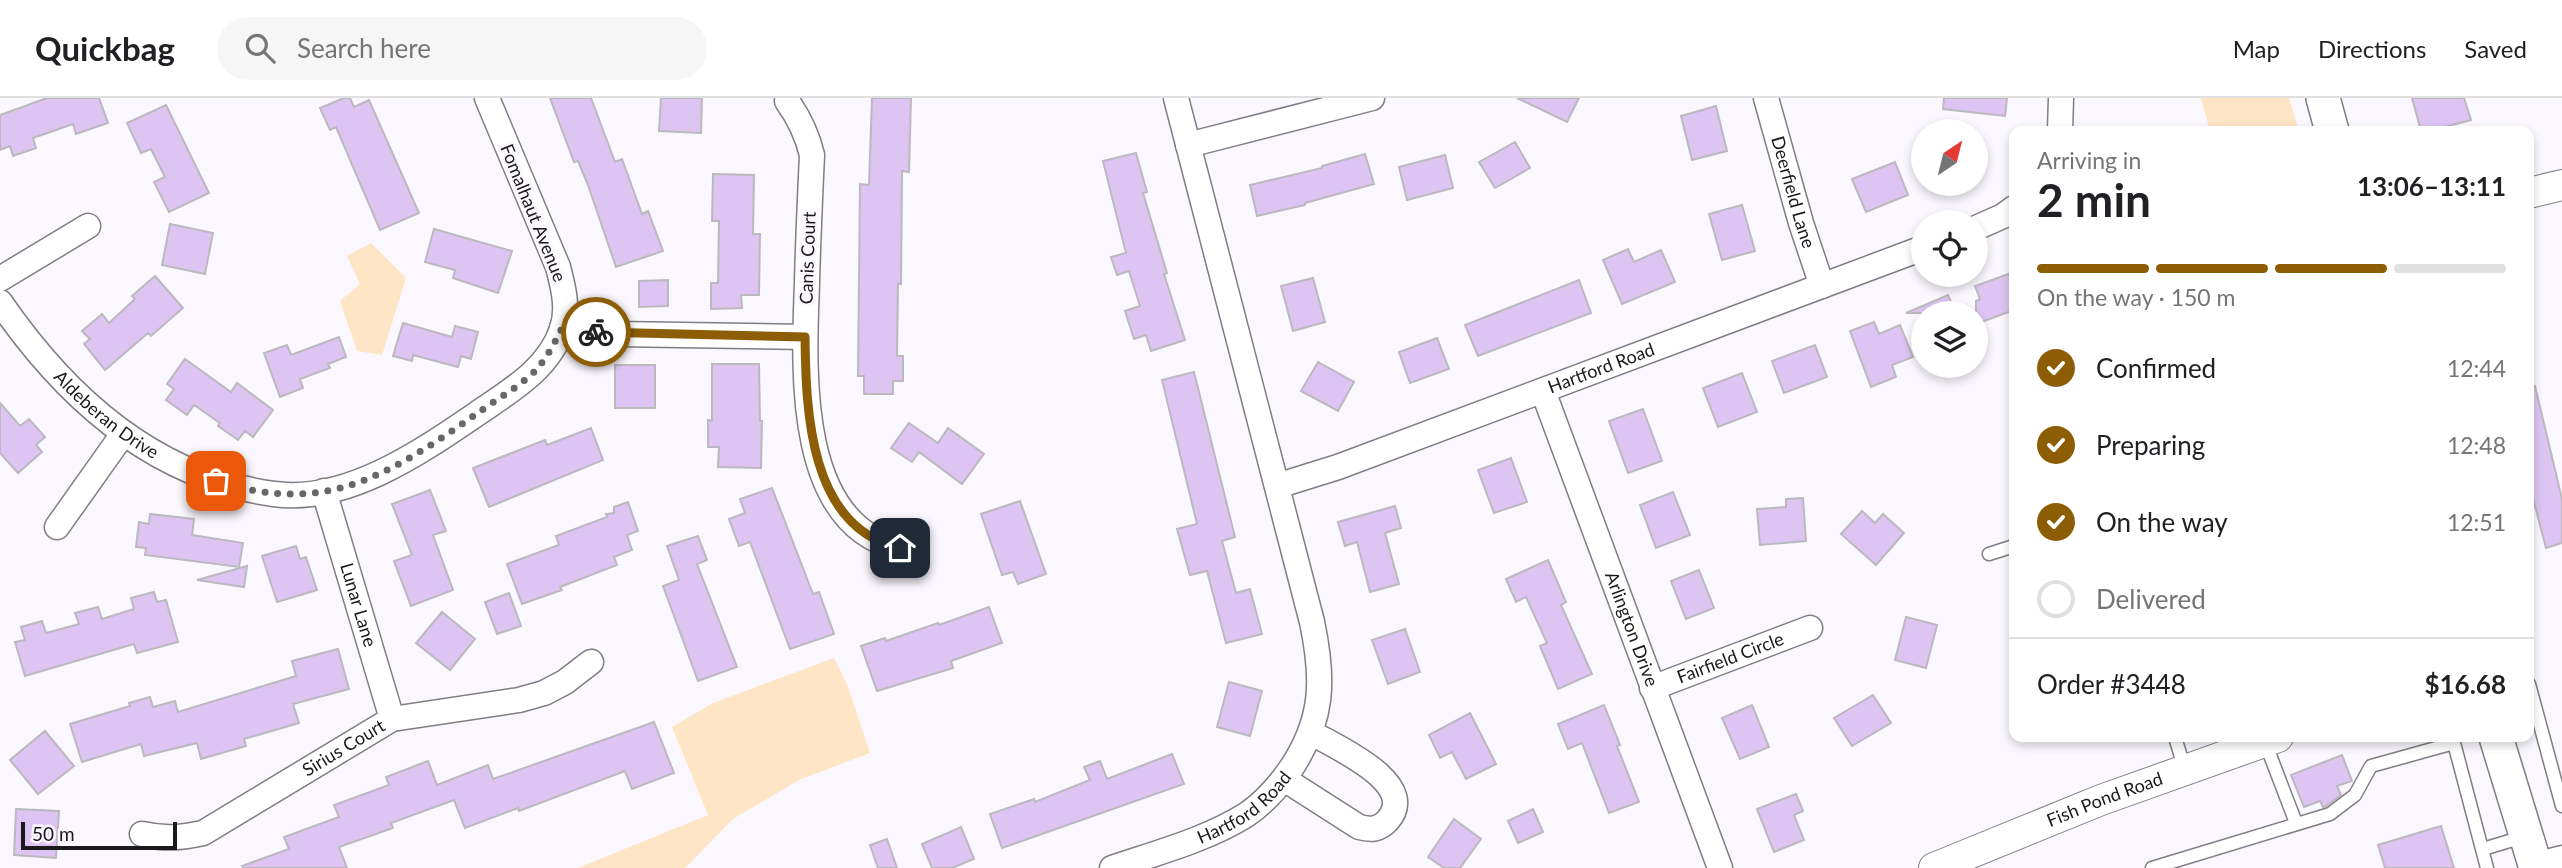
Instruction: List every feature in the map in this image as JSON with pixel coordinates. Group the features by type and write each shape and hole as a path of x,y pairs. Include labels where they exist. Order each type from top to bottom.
{"main road":[{"path":"2323,98 2331,126"},
{"path":"2499,742 2540,857"}],"street":[{"name":"Fomalhaut Avenue","path":"324,491 380,472 445,436 534,372 562,328 564,288 558,267 487,98"},
{"name":"Hartford Road","path":"1112,868 1225,826 1266,800 1284,779 1312,733 1319,692 1317,646 1176,98"},
{"path":"1188,145 1372,98"},
{"name":"Deerfield Lane","path":"1766,98 1801,223 1822,286"},
{"path":"2060,126 2061,98"},
{"name":"Canis Court","path":"787,102 807,134 811,155 805,337 807,407 817,461 829,488 846,514 864,532 882,544 900,548"},
{"path":"2534,192 2562,185"},
{"path":"1988,223 2009,212"},
{"path":"0,279 88,226"},
{"name":"Hartford Road","path":"1277,486 1310,477 1911,253"},
{"name":"Aldeberan Drive","path":"0,302 58,374 100,416 123,434 173,465 230,485 276,495 324,491"},
{"path":"562,328 615,334 805,337"},
{"name":"Arlington Drive","path":"1543,391 1720,868"},
{"path":"57,527 123,434"},
{"name":"Lunar Lane","path":"324,491 392,719"},
{"name":"Fairfield Circle","path":"1651,688 1810,628"},
{"name":"Sirius Court","path":"142,834 181,838 203,833 392,719 519,700 544,693 565,682 591,662"},
{"path":"1284,779 1359,827 1373,830 1391,816 1395,801 1386,780 1312,733"},
{"name":"Fish Pond Road","path":"1934,868 2101,800 2264,742"}],"lane":[{"path":"1989,554 2009,548"},
{"path":"2534,702 2562,806"},
{"path":"2176,742 2185,771"},
{"path":"2273,742 2296,823"},
{"path":"2152,868 2330,814 2355,796 2371,766 2454,743 2487,868"},
{"path":"2483,849 2540,857"}],"shaded area":[{"path":"2201,98 2289,98 2297,126 2209,126"},
{"path":"371,243 406,278 382,355 357,351 340,301 360,284 347,256"},
{"path":"834,658 847,684 870,753 799,780 733,819 685,868 578,868 708,815 672,727 713,703"}],"building":[{"path":"47,98 99,98 108,123 76,134 73,124 33,138 36,148 13,156 10,146 0,150 0,115"},
{"path":"350,98 354,107 369,100 419,213 380,230 336,127 330,130 320,108"},
{"path":"550,98 591,98 615,162 622,159 642,214 648,211 663,251 616,267 588,185 578,161 574,162"},
{"path":"661,98 702,98 701,133 659,131"},
{"path":"872,98 911,98 909,172 902,171 901,284 898,284 897,356 903,356 903,381 893,381 893,394 864,394 864,376 858,376 860,184 869,185"},
{"path":"1517,98 1579,98 1567,122"},
{"path":"1944,98 2007,98 2005,116 1943,109"},
{"path":"2412,98 2464,98 2471,120 2449,126 2420,126"},
{"path":"166,105 209,193 169,212 154,182 165,177 151,149 141,153 127,123"},
{"path":"1716,106 1727,151 1692,160 1681,116"},
{"path":"1515,142 1530,168 1495,188 1479,162"},
{"path":"1136,153 1147,192 1143,193 1167,273 1164,274 1185,340 1151,351 1146,335 1134,339 1125,311 1140,306 1129,271 1117,275 1111,257 1126,253 1103,161"},
{"path":"1365,154 1374,184 1257,216 1250,185 1322,168"},
{"path":"1445,155 1453,188 1407,200 1399,167"},
{"path":"1895,162 1908,195 1866,212 1852,179"},
{"path":"713,174 754,175 753,234 760,234 759,295 741,295 742,308 711,309 711,283 718,283 719,221 712,221"},
{"path":"1742,205 1755,251 1722,260 1709,214"},
{"path":"170,224 213,233 205,274 162,265"},
{"path":"434,229 512,251 498,293 453,278 455,270 425,262"},
{"path":"1628,249 1634,262 1661,250 1675,282 1622,304 1603,260"},
{"path":"2009,274 2009,312 1988,320 1988,301 1976,301 1980,299 1975,287 1988,287 1988,281"},
{"path":"155,276 183,308 151,336 148,333 105,370 84,344 90,339 82,331 102,314 109,323 135,299 132,296"},
{"path":"1313,278 1325,322 1293,331 1281,286"},
{"path":"668,280 668,306 639,307 639,281"},
{"path":"1579,280 1591,313 1478,356 1465,325"},
{"path":"1948,295 1951,301 1934,301"},
{"path":"1874,322 1879,334 1900,325 1911,358 1892,365 1896,377 1871,387 1850,331"},
{"path":"403,323 452,337 455,326 478,332 471,359 461,356 458,367 413,355 412,361 393,356"},
{"path":"339,337 346,357 328,364 330,368 300,379 303,388 280,397 264,353 287,345 291,355"},
{"path":"1437,338 1449,369 1410,383 1399,352"},
{"path":"1815,345 1827,377 1784,393 1772,361"},
{"path":"185,359 231,392 237,383 273,410 253,437 245,431 238,440 194,405 187,415 166,400 174,389 167,384"},
{"path":"1318,362 1354,382 1338,411 1301,391"},
{"path":"712,364 759,364 761,468 718,467 719,447 708,447 708,420 712,421"},
{"path":"615,365 655,365 655,408 615,408"},
{"path":"1194,372 1235,537 1222,541 1236,593 1250,589 1262,634 1226,643 1207,571 1190,575 1177,529 1197,524 1162,380"},
{"path":"1742,373 1757,412 1718,427 1703,388"},
{"path":"2534,386 2562,499 2562,543 2546,548 2534,502"},
{"path":"0,403 20,426 29,419 45,437 36,445 42,452 18,473 0,453"},
{"path":"1643,409 1662,461 1628,473 1609,421"},
{"path":"909,423 938,443 948,428 984,454 962,484 919,452 912,462 891,448"},
{"path":"591,428 603,460 489,507 473,468 545,440 547,445"},
{"path":"1511,458 1527,502 1494,513 1478,470"},
{"path":"772,488 813,594 819,592 834,634 790,649 750,542 739,546 729,519 745,513 740,499"},
{"path":"430,490 446,531 433,535 453,590 411,606 394,561 412,555 392,504"},
{"path":"1673,492 1690,535 1656,548 1640,505"},
{"path":"1803,498 1806,541 1760,545 1757,509 1786,507 1786,499"},
{"path":"1020,501 1046,574 1018,584 1013,572 1002,575 981,514"},
{"path":"628,502 638,531 627,535 632,550 614,557 617,565 560,587 562,590 522,604 507,564 559,545 556,536 607,517 606,514 614,513 614,507"},
{"path":"1395,506 1401,528 1385,533 1399,584 1370,592 1357,542 1345,546 1338,522"},
{"path":"1862,511 1875,523 1883,514 1904,533 1876,565 1841,534"},
{"path":"150,514 194,519 192,535 243,543 239,567 145,555 146,548 136,547 139,522 149,524"},
{"path":"698,536 707,560 697,564 737,667 698,681 663,586 679,580 667,546"},
{"path":"296,546 300,559 306,557 317,590 277,602 262,556"},
{"path":"1548,560 1566,602 1561,605 1592,674 1558,689 1540,646 1547,643 1526,597 1516,602 1506,579"},
{"path":"247,566 244,587 197,580"},
{"path":"1699,570 1714,608 1686,619 1671,581"},
{"path":"154,592 157,602 166,600 178,642 137,653 134,644 25,676 15,642 25,640 21,627 42,621 46,633 79,624 75,613 98,607 102,619 134,609 131,598"},
{"path":"509,593 521,626 497,634 485,602"},
{"path":"989,607 1002,643 951,661 953,668 877,691 861,646 885,638 886,641 938,623 939,625"},
{"path":"442,612 475,639 450,670 416,643"},
{"path":"1906,617 1937,625 1926,668 1895,660"},
{"path":"1405,629 1420,672 1388,684 1372,640"},
{"path":"338,649 349,689 293,704 299,723 244,739 246,746 201,759 197,743 144,756 141,744 82,762 70,724 130,706 129,703 150,697 153,707 175,701 178,712 296,676 292,661"},
{"path":"1229,682 1262,691 1250,736 1217,727"},
{"path":"1873,695 1891,723 1852,746 1834,718"},
{"path":"1604,705 1639,802 1609,813 1582,743 1568,749 1558,724"},
{"path":"1752,705 1769,747 1740,759 1722,718"},
{"path":"1470,713 1496,764 1466,779 1452,752 1440,758 1429,735"},
{"path":"654,722 674,773 632,789 625,771 519,811 518,808 465,828 454,800 391,823 393,828 339,847 347,868 242,866 289,849 284,837 339,817 334,805 389,785 386,777 428,761 437,785 488,765 493,779"},
{"path":"45,731 74,766 38,794 10,760"},
{"path":"1172,754 1184,784 1002,848 990,814 1034,799 1035,802 1090,780 1084,767 1100,761 1107,779"},
{"path":"2342,755 2352,781 2337,786 2341,795 2326,806 2323,807 2320,801 2304,807 2291,775"},
{"path":"1796,794 1803,811 1794,815 1804,840 1774,852 1757,809"},
{"path":"16,809 59,811 56,858 14,855"},
{"path":"1533,809 1543,832 1518,843 1508,821"},
{"path":"1454,819 1481,839 1460,868 1444,868 1428,857"},
{"path":"2441,826 2454,868 2385,868 2378,845"},
{"path":"961,827 974,859 952,868 932,868 922,844"},
{"path":"887,839 897,868 878,868 870,845"}],"way so far":[{"path":"216,481 276,495 324,491 367,478 417,454 525,380 546,358 562,328 596,332"}],"route":[{"path":"596,332 805,337 807,407 811,436 817,461 829,488 846,514 864,532 882,544 900,548"}]}
